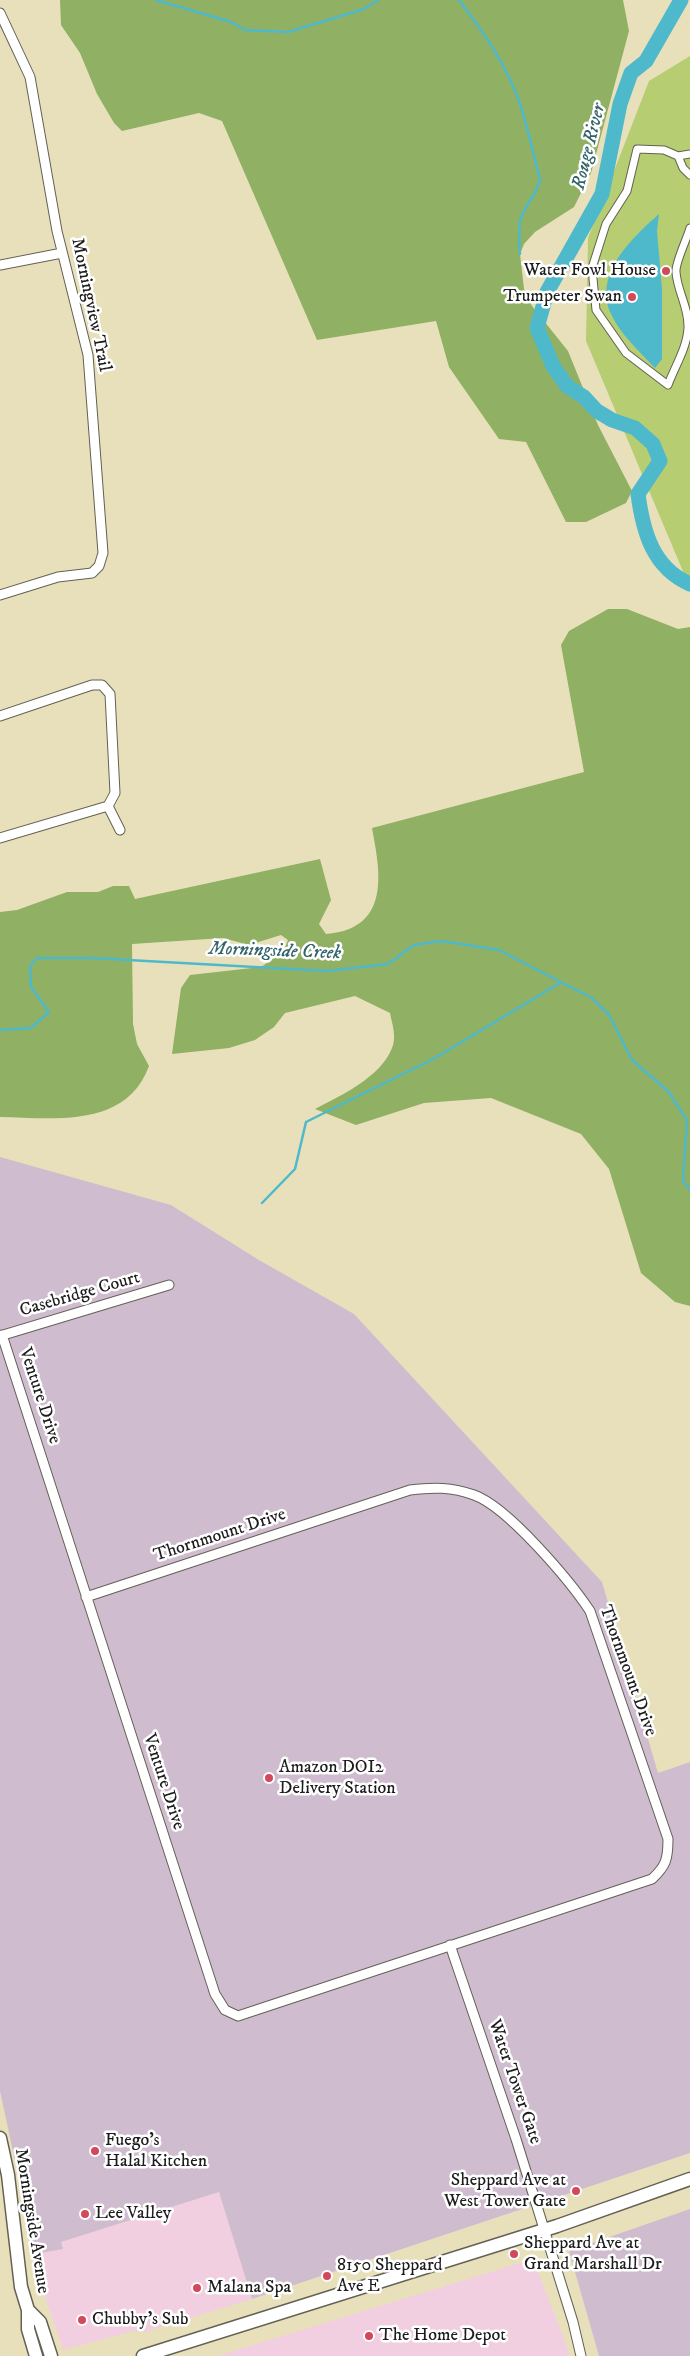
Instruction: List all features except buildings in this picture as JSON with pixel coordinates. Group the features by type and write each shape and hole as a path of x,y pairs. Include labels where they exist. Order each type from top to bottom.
{"main road":[{"name":"Morningside Avenue","path":"0,2138 8,2175 21,2288 28,2310 28,2329 36,2356"},
{"path":"143,2356 544,2230 690,2179"},
{"name":"Morningside Avenue","path":"28,2310 40,2322 51,2356"}],"street":[{"name":"Morningview Trail","path":"0,14 30,77 62,253 88,355 103,553 102,561 92,573 58,577 0,595"},
{"path":"690,154 678,156 664,150 637,149 627,192 606,224 592,268 596,310 626,353 668,385 684,348 688,327 686,306 679,290 675,269 690,228"},
{"path":"678,156 683,168 690,175"},
{"path":"0,265 62,253"},
{"path":"0,716 92,685 102,686 110,694 115,793 108,806 0,838"},
{"path":"108,806 120,830"},
{"name":"Casebridge Court","path":"1,1336 169,1285"},
{"name":"Venture Drive","path":"1,1336 215,1994 225,2010 238,2016 450,1945"},
{"name":"Thornmount Drive","path":"86,1597 410,1490 437,1487 454,1489 476,1495 504,1513 575,1589 590,1611 668,1839 668,1851 664,1868 652,1879 450,1945"},
{"name":"Water Tower Gate","path":"450,1945 516,2138 582,2356"}],"shaded area":[{"path":"0,1157 171,1205 259,1260 354,1314 602,1582 658,1773 690,1762 690,2153 252,2299 219,2192 61,2242 63,2249 35,2254 0,2091"},
{"path":"219,2192 252,2299 145,2332 134,2331 63,2350 38,2276 35,2254 62,2249 61,2242"},
{"path":"690,2209 690,2356 599,2356 569,2251"},
{"path":"533,2259 568,2349 568,2356 217,2356"}],"green space":[{"path":"60,0 623,0 629,31 591,173 574,207 535,232 524,244 520,254 524,289 532,306 568,351 598,425 632,491 626,503 586,522 566,522 526,442 499,439 449,367 436,321 317,340 222,121 199,113 122,131 114,123 97,94 80,53 61,25"},
{"path":"690,56 690,588 586,341 588,238 649,81"},
{"path":"608,609 627,609 678,629 690,627 690,1306 675,1302 641,1273 609,1169 581,1134 491,1098 424,1103 356,1125 315,1109 369,1077 387,1058 394,1039 390,1013 355,996 285,1013 274,1027 255,1040 229,1048 172,1054 181,988 190,975 261,967 283,952 288,940 281,935 249,945 223,938 132,944 133,1024 137,1044 149,1066 138,1086 123,1101 106,1110 86,1116 64,1118 0,1117 0,912 17,910 67,892 98,892 113,886 129,886 135,899 320,859 331,900 319,924 326,934 349,929 362,921 371,911 376,899 378,870 372,828 584,772 561,645 569,631"}],"water":[{"path":"659,214 657,231 662,289 662,359 655,368 615,321 607,299 607,285 611,271 618,258 638,234"}],"waterway":[{"path":"156,0 231,22 245,30 288,32 364,9 378,0"},
{"path":"459,0 494,49 515,90 526,122 540,179 537,189 521,218 519,231 520,254"},
{"name":"Rouge River","path":"681,0 646,61 631,73 620,104 602,194 547,292 537,328 553,366 567,386 584,397 597,411 612,420 635,428 653,444 660,461 638,494 643,522 652,547 659,559 667,569 690,584"},
{"name":"Morningside Creek","path":"0,1030 31,1028 49,1012 31,987 30,966 37,958 92,958 327,971 388,964 414,945 442,941 499,950 592,998 609,1015 632,1060 668,1091 687,1120 683,1181 690,1190"},
{"path":"262,1203 295,1169 306,1122 435,1058 560,983"}],"place":[{"name":"Water Fowl House","path":"666,271"},
{"name":"Trumpeter Swan","path":"632,297"},
{"name":"Amazon DOI2 Delivery Station","path":"269,1778"},
{"name":"Fuego's Halal Kitchen","path":"95,2151"},
{"name":"Sheppard Ave at West Tower Gate","path":"576,2191"},
{"name":"Lee Valley","path":"85,2214"},
{"name":"Sheppard Ave at Grand Marshall Dr","path":"514,2254"},
{"name":"8150 Sheppard Ave E","path":"327,2276"},
{"name":"Malana Spa","path":"197,2288"},
{"name":"Chubby's Sub","path":"82,2320"},
{"name":"The Home Depot","path":"369,2336"}]}
